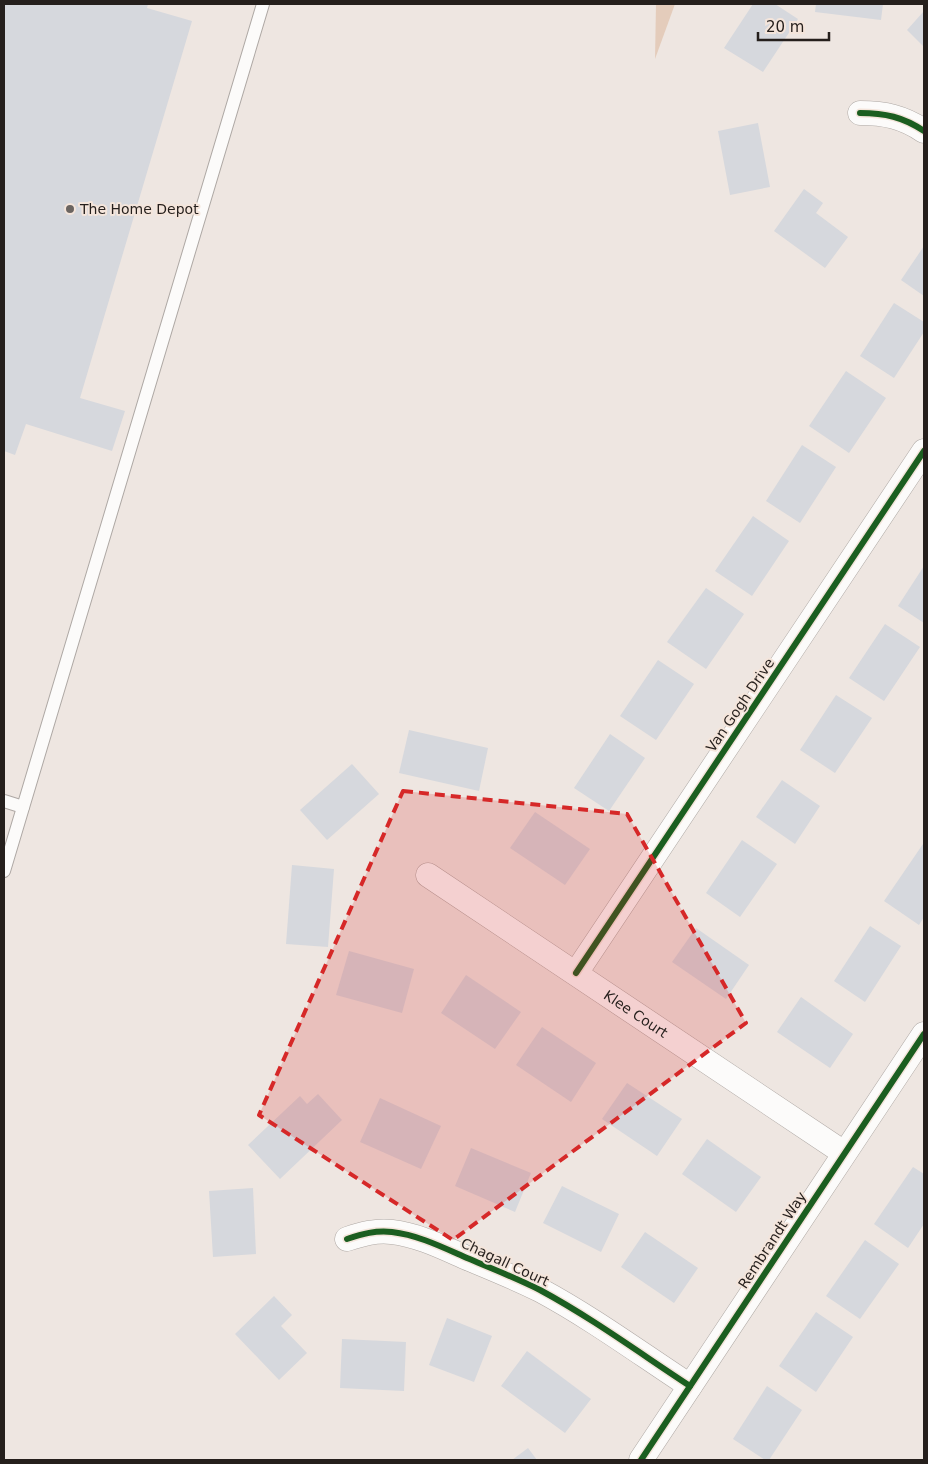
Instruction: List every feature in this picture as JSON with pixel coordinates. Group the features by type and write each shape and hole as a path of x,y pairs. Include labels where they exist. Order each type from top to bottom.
{"street":[{"path":"860,113 894,115 905,119 924,131"},
{"name":"Van Gogh Drive","path":"576,973 924,451"},
{"name":"Klee Court","path":"428,875 844,1153"},
{"name":"Rembrandt Way","path":"640,1460 924,1034"},
{"name":"Chagall Court","path":"347,1239 363,1233 392,1232 422,1238 526,1283 554,1298 690,1386"}],"lane":[{"path":"4,871 263,4"},
{"path":"4,801 23,807"}],"highlighted area":[{"path":"403,791 627,814 746,1023 453,1240 259,1115"}],"shaded area":[{"path":"656,4 675,4 655,59"}],"building":[{"name":"The Home Depot","path":"4,4 148,4 147,8 192,21 80,398 125,411 112,451 26,424 15,455 4,451"},
{"path":"753,4 775,4 798,19 763,72 724,48"},
{"path":"816,4 883,4 881,20 815,12"},
{"path":"924,11 924,47 907,30"},
{"path":"758,123 770,187 730,195 718,131"},
{"path":"804,189 823,203 816,213 848,237 825,268 774,231"},
{"path":"924,246 924,296 901,280"},
{"path":"894,303 924,322 924,332 894,378 860,356"},
{"path":"846,371 886,398 849,453 809,426"},
{"path":"802,445 836,467 800,523 766,501"},
{"path":"753,516 789,541 752,596 715,571"},
{"path":"924,566 924,623 898,606"},
{"path":"706,588 744,614 706,669 667,642"},
{"path":"885,624 920,647 884,701 849,678"},
{"path":"658,660 694,684 656,740 620,716"},
{"path":"836,695 872,718 835,773 800,750"},
{"path":"409,730 488,748 479,791 399,773"},
{"path":"610,734 645,758 609,811 574,788"},
{"path":"352,764 379,794 327,840 300,810"},
{"path":"782,780 820,806 795,844 756,817"},
{"path":"535,812 590,849 565,885 510,848"},
{"path":"742,840 777,864 740,917 706,893"},
{"path":"923,844 924,917 919,925 884,901"},
{"path":"292,865 334,869 328,947 286,944"},
{"path":"870,926 901,946 865,1002 834,981"},
{"path":"696,928 749,965 726,999 672,962"},
{"path":"349,951 414,969 402,1013 336,995"},
{"path":"466,975 521,1012 495,1049 441,1013"},
{"path":"801,997 853,1034 830,1068 777,1032"},
{"path":"542,1027 596,1063 571,1102 516,1065"},
{"path":"627,1083 682,1119 657,1156 602,1119"},
{"path":"318,1094 342,1120 280,1179 248,1145 300,1096 307,1104"},
{"path":"380,1098 441,1126 421,1169 360,1142"},
{"path":"707,1139 761,1177 736,1212 682,1174"},
{"path":"471,1148 531,1173 515,1212 455,1186"},
{"path":"913,1167 924,1174 924,1224 908,1248 874,1224"},
{"path":"562,1186 619,1214 601,1252 543,1223"},
{"path":"253,1188 256,1254 213,1257 209,1191"},
{"path":"645,1232 698,1268 674,1303 621,1267"},
{"path":"865,1240 899,1264 860,1319 826,1296"},
{"path":"274,1296 292,1315 281,1326 307,1353 279,1380 235,1334"},
{"path":"816,1312 853,1337 816,1392 779,1366"},
{"path":"447,1318 492,1336 474,1382 429,1365"},
{"path":"342,1339 406,1342 404,1391 340,1388"},
{"path":"527,1351 591,1399 565,1433 501,1386"},
{"path":"767,1386 802,1410 769,1460 765,1460 733,1439"},
{"path":"528,1448 537,1460 512,1460"}],"cycle path":[{"path":"860,113 894,117 909,122 924,131"},
{"path":"576,973 924,451"},
{"path":"641,1460 924,1034"},
{"path":"347,1239 375,1232 402,1234 430,1242 504,1273 540,1290 578,1312 690,1386"}],"place":[{"name":"The Home Depot","path":"70,209"}]}
